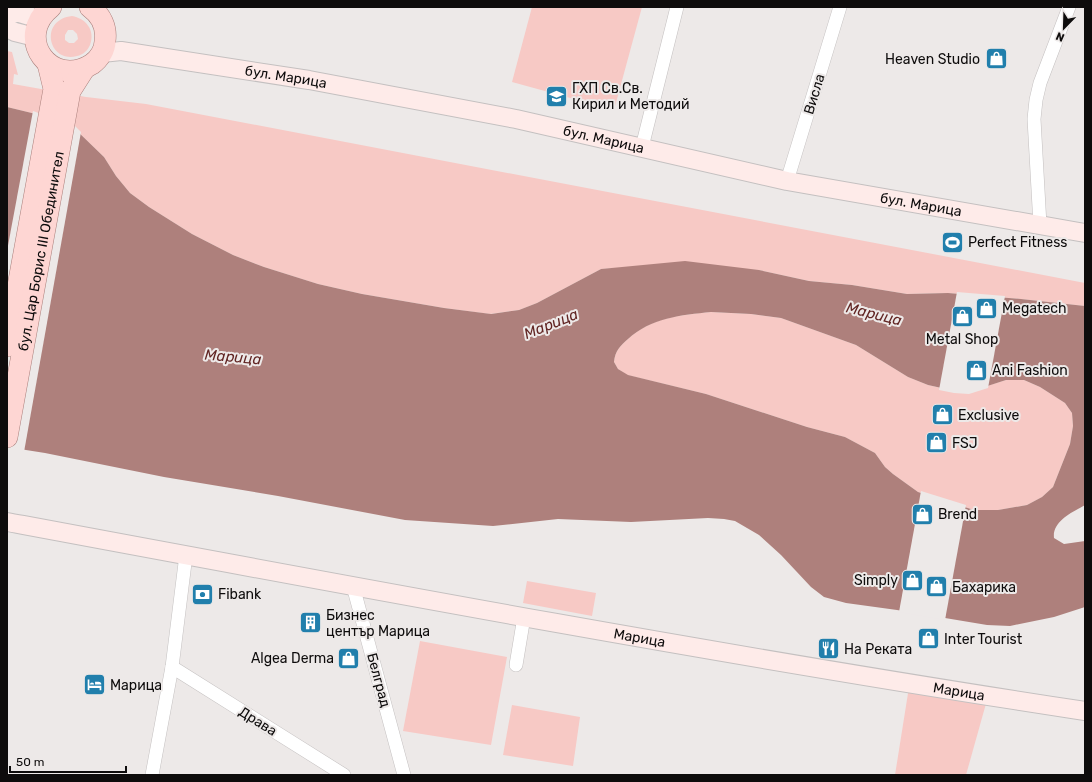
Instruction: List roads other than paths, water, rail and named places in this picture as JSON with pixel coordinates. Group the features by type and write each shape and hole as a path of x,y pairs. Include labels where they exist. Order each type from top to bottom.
{"main road":[{"path":"93,8 100,16 104,25 106,33 105,43 111,52"},
{"name":"бул. Цар Борис III Обединител","path":"7,437 62,90 37,47 42,21"},
{"name":"бул. Цар Борис III Обединител","path":"7,346 62,90 84,69 111,52"},
{"path":"48,64 56,69 66,71 75,72 84,69"}],"street":[{"path":"642,148 677,7"},
{"name":"Висла","path":"787,181 840,7"},
{"path":"1040,225 1034,120 1036,100 1040,83 1069,7"},
{"path":"7,14 19,13 42,21"},
{"path":"7,28 15,32 42,21"},
{"name":"бул. Марица","path":"111,52 309,80 516,119 787,181 1085,233"},
{"name":"Марица","path":"7,522 524,617 1085,711"},
{"path":"152,775 172,667 186,555"},
{"name":"Белград","path":"353,586 404,775"},
{"path":"516,665 524,617"},
{"name":"Драва","path":"172,667 344,775"}],"water":[{"path":"7,107 40,115 74,128 104,157 116,176 130,193 192,234 233,255 264,267 318,284 362,294 444,308 491,314 519,310 537,303 601,269 685,261 759,270 809,281 852,285 907,294 948,293 1085,306 1085,505 1069,514 1060,522 1054,532 1054,538 1064,544 1085,541 1085,607 1054,617 1010,626 987,625 846,603 824,597 811,587 781,555 759,535 735,521 724,519 708,518 631,522 558,519 493,526 405,520 7,447","holes":["711,312 751,314 781,318 856,345 908,377 928,385 955,391 969,392 1006,380 1024,380 1040,387 1065,403 1072,413 1073,426 1070,444 1053,487 1042,497 1027,505 998,510 974,510 918,492 885,467 875,453 845,437 807,427 706,394 628,375 618,369 614,362 620,346 637,332 656,322 678,316"]}],"place":[{"name":"Heaven Studio","path":"996,59"},
{"name":"ГХП Св.Св. Кирил и Методий","path":"556,96"},
{"name":"Perfect Fitness","path":"953,242"},
{"name":"Megatech","path":"986,308"},
{"name":"Metal Shop","path":"962,317"},
{"name":"Ani Fashion","path":"976,370"},
{"name":"Exclusive","path":"942,415"},
{"name":"FSJ","path":"937,443"},
{"name":"Brend","path":"922,514"},
{"name":"Simply","path":"913,580"},
{"name":"Бахарика","path":"936,587"},
{"name":"Fibank","path":"202,594"},
{"name":"Бизнес център Марица","path":"311,623"},
{"name":"Inter Tourist","path":"928,639"},
{"name":"На Реката","path":"829,649"},
{"name":"Algea Derma","path":"349,658"},
{"name":"Марица","path":"94,685"}]}
